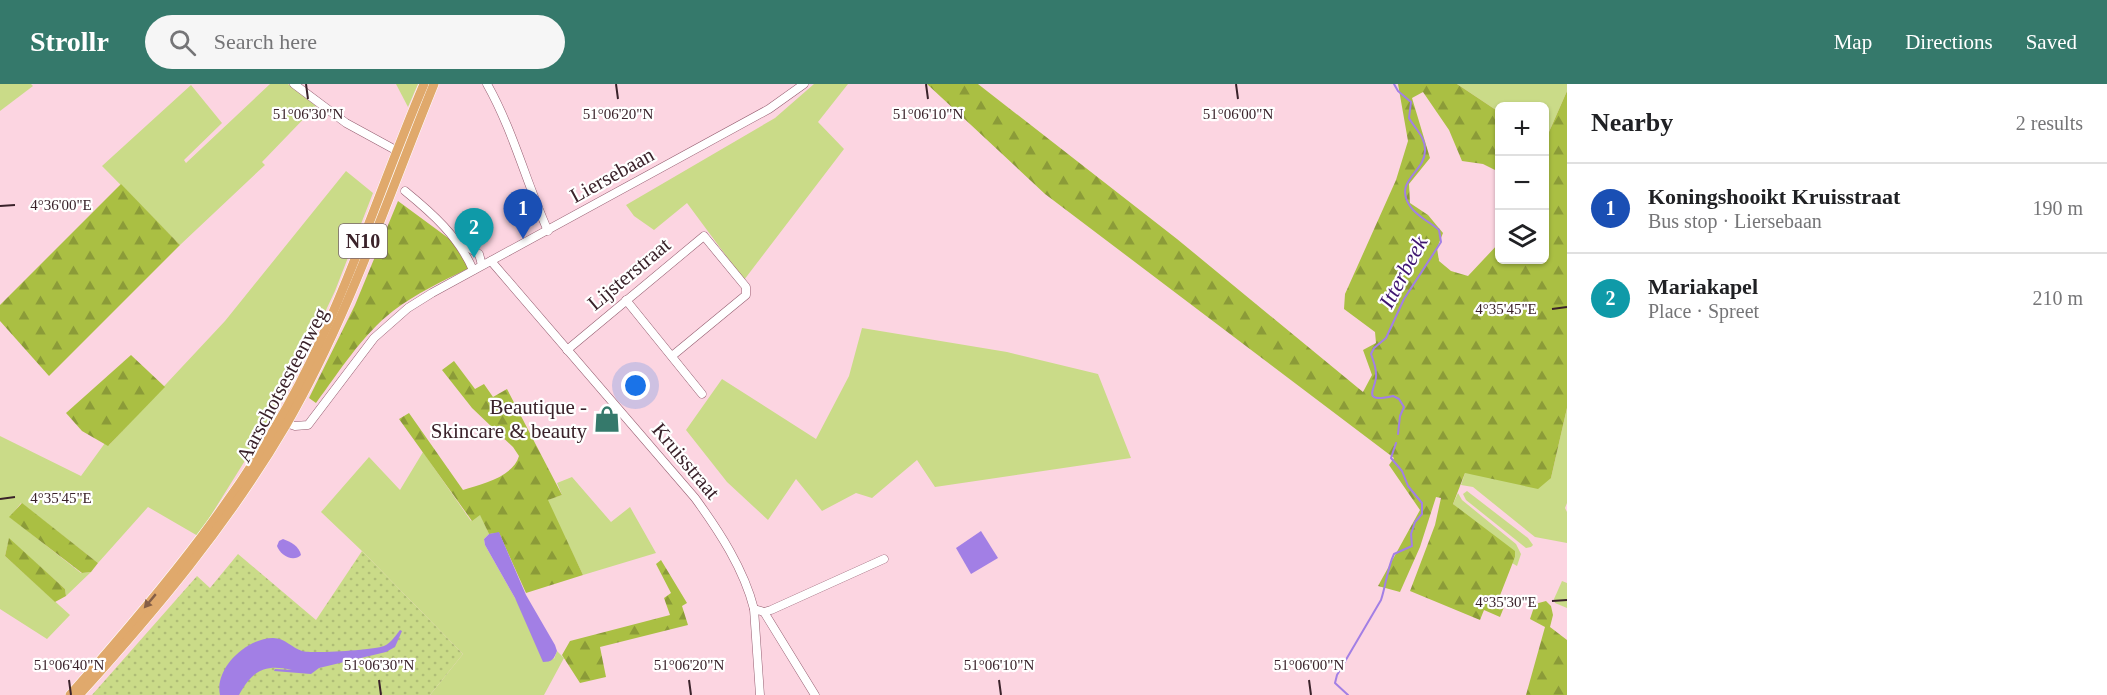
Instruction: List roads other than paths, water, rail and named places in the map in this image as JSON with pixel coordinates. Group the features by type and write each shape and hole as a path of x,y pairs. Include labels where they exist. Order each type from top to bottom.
{"main road":[{"name":"Aarschotsesteenweg","path":"402,153 424,84"},
{"name":"Aarschotsesteenweg","path":"79,695 168,594 207,543 283,422 434,84"},
{"name":"Aarschotsesteenweg","path":"70,695 187,557 250,474"}],"street":[{"path":"294,84 346,123 402,153"},
{"path":"487,84 505,120 527,182 548,231"},
{"name":"Liersebaan","path":"283,422 295,426 308,425 374,338 387,325 432,293 769,110 804,84"},
{"path":"405,191 430,211 455,239 473,270"},
{"name":"Lijsterstraat","path":"567,350 704,236 746,287 746,295 672,356"},
{"path":"455,239 479,254 482,265"},
{"name":"Kruisstraat","path":"491,261 695,498 726,547 747,587 754,609 760,695"},
{"path":"626,300 702,394"},
{"path":"754,609 764,612 771,610 884,559"},
{"path":"764,612 815,695"}],"waterway":[{"name":"Itterbeek","path":"1394,84 1398,91 1411,102 1409,118 1422,137 1425,146 1424,158 1407,183 1406,197 1416,213 1439,230 1441,242 1404,299 1386,338 1374,348 1371,354 1376,374 1373,396 1376,398 1393,396 1399,399 1404,407 1400,416 1398,434"},
{"name":"Itterbeek","path":"1348,695 1335,683 1337,675 1381,600 1394,554 1412,546 1411,534 1415,522 1422,514 1422,503 1408,486 1402,471 1391,458 1396,443"}],"place":[{"name":"Koningshooikt Kruisstraat","path":"523,239"},
{"name":"Mariakapel","path":"474,258"},
{"name":"Beautique - Skincare & beauty","path":"607,419"}]}
